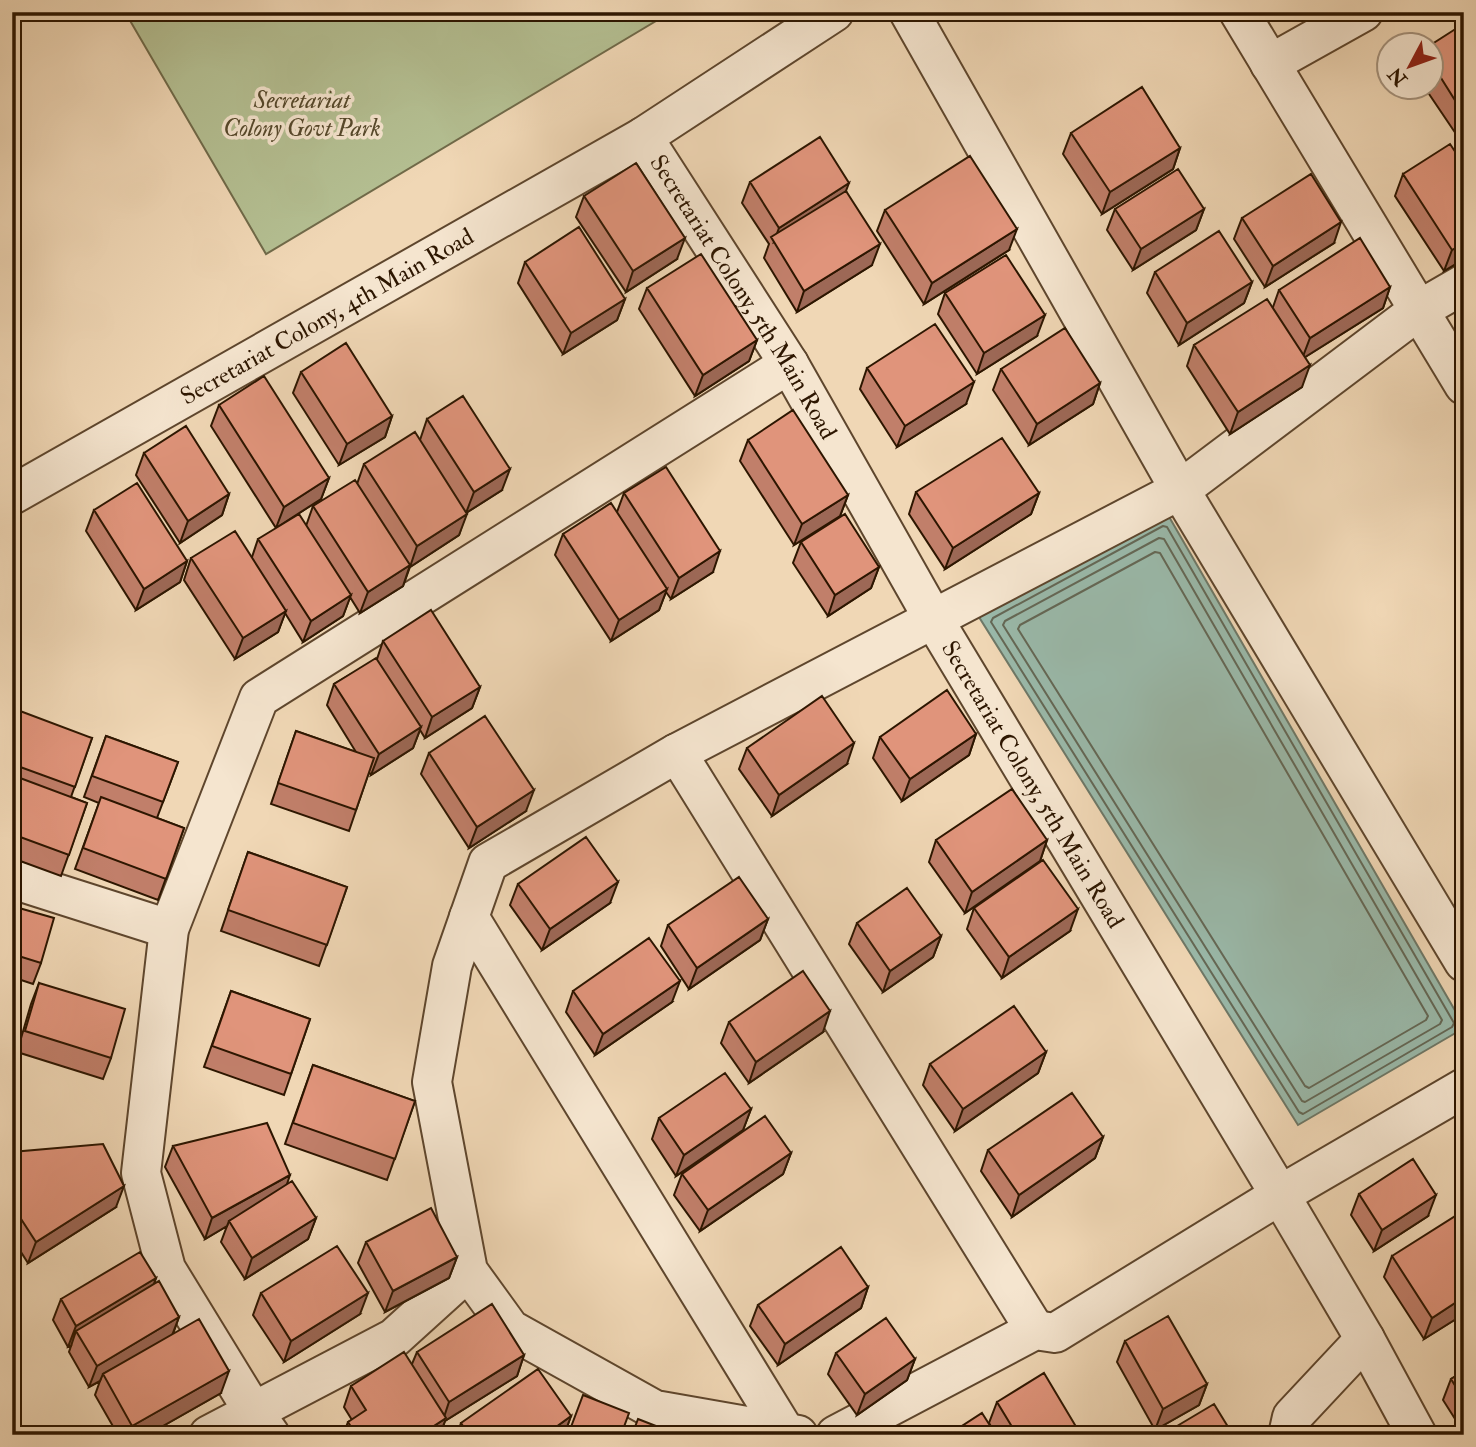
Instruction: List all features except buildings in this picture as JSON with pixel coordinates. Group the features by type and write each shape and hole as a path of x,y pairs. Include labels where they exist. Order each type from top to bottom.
{"street":[{"name":"Secretariat Colony, 4th Main Road","path":"12,495 643,137 834,12"},
{"path":"909,12 1180,490 1464,962"},
{"path":"1239,12 1464,385"},
{"path":"1270,64 1363,12"},
{"name":"Secretariat Colony, 5th Main Road","path":"643,137 789,364 934,620 1280,1195 1365,1339 1417,1435"},
{"path":"792,1434 654,1410 510,1329 468,1271 432,1082 452,966 488,863 677,753 1180,490 1419,310 1464,284"},
{"path":"262,1423 166,1269 141,1173 169,929 259,698 789,364"},
{"path":"677,753 1035,1330"},
{"path":"12,878 169,929"},
{"path":"469,916 792,1434"},
{"path":"836,1435 1035,1330 1055,1333 1280,1195 1464,1088"},
{"path":"209,1435 262,1423 394,1338 468,1271"},
{"path":"1288,1435 1292,1417 1365,1339"}],"green space":[{"name":"Secretariat Colony Govt Park","path":"125,12 671,12 266,254"}],"water":[{"path":"1168,515 1464,1026 1298,1125 979,617"}]}
